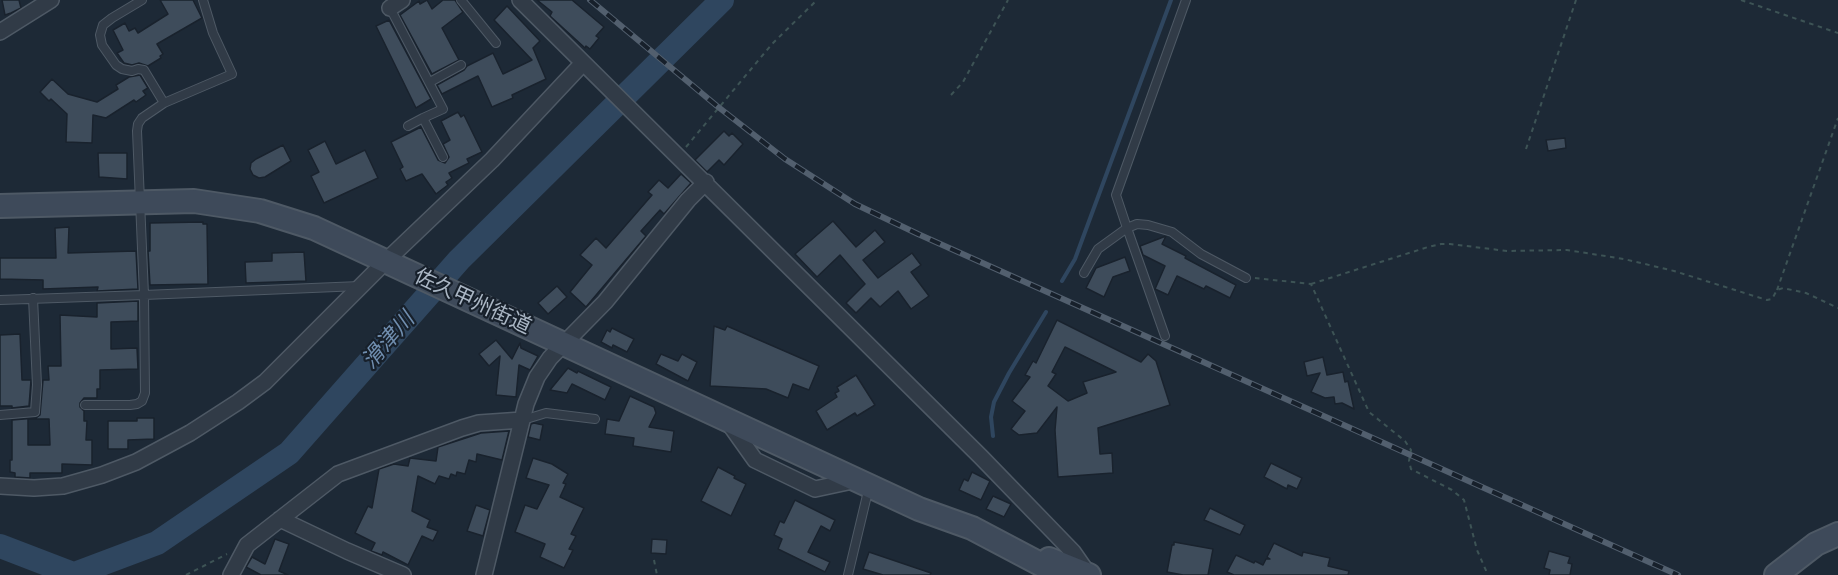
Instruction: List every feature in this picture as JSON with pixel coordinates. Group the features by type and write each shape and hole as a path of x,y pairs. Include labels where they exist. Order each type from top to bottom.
{"main road":[{"name":"佐久甲州街道","path":"0,206 194,201 260,211 314,228 919,509 972,528 1061,575"},
{"name":"佐久甲州街道","path":"919,509 968,539 1035,575"},
{"path":"972,528 1089,575"},
{"path":"1776,575 1816,544 1838,534"}],"street":[{"path":"0,32 51,0"},
{"path":"520,0 706,182 1031,507 1073,552 1089,575"},
{"path":"0,486 34,488 63,486 136,462 190,433 238,402 265,382 586,66"},
{"path":"484,575 522,420 537,377 550,358 605,302 688,200 706,182"},
{"path":"231,575 247,545 338,474 479,423 522,420"},
{"path":"280,519 403,575"}],"lane":[{"path":"142,0 103,25 100,34 102,45 116,65 122,69 144,70 164,103"},
{"path":"85,405 138,404 146,393 138,124 142,118 164,103 232,74 213,33 203,0"},
{"path":"461,0 496,43"},
{"path":"1165,336 1116,195 1186,0"},
{"path":"396,4 443,109 408,126"},
{"path":"430,82 461,66"},
{"path":"423,118 444,157"},
{"path":"1084,273 1098,249 1127,228 1137,224 1172,232 1201,254 1246,278"},
{"path":"0,300 362,286"},
{"path":"0,415 35,412 37,385 33,298"},
{"path":"522,420 546,412 595,419"},
{"path":"848,575 863,483"}],"path":[{"path":"676,154 772,44 817,0"},
{"path":"951,95 963,82 1008,0"},
{"path":"1526,149 1576,0"},
{"path":"1741,0 1838,33"},
{"path":"1246,278 1311,284 1441,244 1507,250 1567,250 1624,259 1674,271 1767,300 1772,299 1838,118"},
{"path":"1311,284 1369,411 1405,441 1411,450 1409,460 1411,470 1452,490 1464,500 1477,550 1488,575"},
{"path":"1777,290 1792,289 1838,308"},
{"path":"186,575 236,549 242,552"},
{"path":"654,560 657,575"}],"building":[{"path":"2,0 19,0 21,8 5,15"},
{"path":"160,0 193,0 202,18 157,44 163,54 161,58 148,66 139,63 132,65 124,63 117,53 123,50 113,30 125,23 129,31 135,28 138,33 168,14"},
{"path":"427,0 432,9 443,0 455,0 463,12 442,28 459,60 432,74 400,15 419,1 420,4"},
{"path":"537,0 572,0 604,27 596,36 599,38 590,49 586,46 585,48 550,16 552,12"},
{"path":"507,6 540,41 533,48 546,79 492,107 478,76 442,94 437,85 493,53 503,74 532,60 494,20"},
{"path":"389,20 431,99 416,108 376,26"},
{"path":"140,75 148,88 143,91 146,95 106,118 93,115 92,143 66,142 67,114 40,92 52,79 68,94 97,102 118,89 116,85 129,77"},
{"path":"458,112 461,117 464,115 482,152 467,159 469,163 449,173 452,178 446,182 448,185 436,194 422,174 406,181 400,169 403,167 391,142 421,127 438,160 445,163 449,157 443,144 450,140 441,121"},
{"path":"724,131 729,136 732,133 743,144 724,165 719,160 707,172 695,160"},
{"path":"1565,138 1566,148 1548,151 1546,140"},
{"path":"325,141 336,164 365,150 378,178 324,203 311,176 319,172 308,150"},
{"path":"283,145 291,161 265,177 259,178 253,175 250,169 251,163"},
{"path":"98,153 127,153 127,179 99,177"},
{"path":"681,174 691,183 664,214 660,210 641,231 646,236 586,307 570,292 592,265 580,255 596,238 606,248 652,195 648,192 659,180 668,188"},
{"path":"833,221 856,247 875,230 885,242 863,260 878,278 912,253 921,265 911,272 929,296 911,309 898,291 880,307 871,298 856,313 846,303 865,284 840,255 817,277 795,254"},
{"path":"203,222 207,224 208,284 150,285 148,251 150,251 150,223"},
{"path":"69,227 68,253 136,251 138,289 97,291 98,287 43,289 43,280 0,279 0,258 56,258 55,228"},
{"path":"1166,236 1162,244 1236,285 1230,298 1206,286 1204,289 1177,276 1168,295 1155,289 1165,266 1143,255 1140,246"},
{"path":"304,252 306,281 246,283 245,262 272,261 272,253"},
{"path":"1125,257 1130,271 1113,277 1104,297 1086,288 1096,268"},
{"path":"557,286 567,297 548,314 538,303"},
{"path":"138,301 138,321 111,322 111,349 137,348 138,369 100,370 100,389 97,389 97,398 84,398 80,403 84,411 84,421 87,421 86,440 92,440 92,465 62,464 62,473 30,473 30,478 15,477 15,473 10,472 12,420 36,418 40,415 43,380 49,380 48,366 61,366 60,315 97,317 97,303","holes":["28,419 49,419 50,445 28,445"]},
{"path":"1057,320 1141,362 1148,354 1156,361 1170,405 1098,428 1100,454 1112,453 1113,473 1058,477 1055,430 1057,407 1037,433 1019,435 1011,429 1025,411 1012,401 1030,377 1025,375 1033,361 1036,363","holes":["1065,347 1116,372 1083,382 1087,393 1068,401 1048,386 1056,374 1052,372"]},
{"path":"714,326 725,330 727,326 819,366 809,390 793,384 788,398 766,389 710,386"},
{"path":"612,328 634,339 627,352 601,342 607,330 610,332"},
{"path":"20,334 22,380 31,380 29,406 12,408 12,406 0,406 0,335"},
{"path":"496,340 512,359 520,343 521,348 538,356 530,370 519,365 516,397 496,395 500,356 489,366 479,354"},
{"path":"661,354 678,361 682,354 697,362 688,381 656,364"},
{"path":"1323,357 1327,375 1343,372 1345,382 1348,381 1354,409 1342,403 1335,404 1334,397 1325,398 1311,392 1320,373 1307,376 1304,362"},
{"path":"568,368 611,387 605,400 572,384 567,393 550,390"},
{"path":"856,375 875,405 857,416 855,413 827,430 816,411 837,397 835,393 839,391 837,387"},
{"path":"630,396 654,407 656,413 649,427 674,431 671,452 633,446 634,438 605,434 607,419 619,421"},
{"path":"137,418 154,418 154,439 128,440 128,449 108,449 108,421 137,421"},
{"path":"531,424 543,425 540,440 528,437"},
{"path":"509,431 502,460 477,454 476,462 469,460 465,474 457,472 456,476 451,474 449,479 439,476 435,484 418,476 412,511 430,520 427,527 438,531 433,541 422,536 408,565 383,552 382,555 371,551 375,543 355,533 368,506 372,508 379,469 394,464 408,466 410,458 436,461 438,447 481,433"},
{"path":"533,458 552,464 568,474 560,497 584,508 571,534 576,536 569,549 573,550 564,568 540,557 545,544 515,532 525,505 537,509 549,485 526,478"},
{"path":"1271,463 1302,478 1297,489 1288,485 1287,489 1264,477"},
{"path":"718,467 746,484 731,516 701,501"},
{"path":"972,472 990,481 981,500 959,490 964,479 968,481"},
{"path":"993,496 1011,504 1004,517 986,509"},
{"path":"795,500 835,520 830,531 821,526 808,552 830,562 825,572 778,549 782,539 774,535 780,521 784,523"},
{"path":"476,505 490,510 483,536 467,531"},
{"path":"1210,508 1245,525 1240,535 1204,520"},
{"path":"275,539 289,544 279,571 288,575 261,575 246,567 252,557 265,564"},
{"path":"652,539 667,540 666,554 651,553"},
{"path":"1174,542 1213,549 1208,575 1183,575 1167,572"},
{"path":"1274,543 1302,556 1303,552 1330,558 1328,566 1349,571 1348,575 1234,575 1227,572 1236,555 1263,565 1266,559 1270,559 1267,557"},
{"path":"1549,551 1570,557 1568,563 1572,564 1570,575 1549,575 1550,570 1544,568"},
{"path":"869,552 931,573 930,575 883,575 863,569"}],"waterway":[{"name":"滑津川","path":"72,575 157,543 289,453 459,260 722,0"},
{"path":"1062,281 1075,259 1171,0"},
{"path":"993,436 991,417 994,402 1046,312"},
{"name":"滑津川","path":"0,546 73,574"}],"railway":[{"path":"590,0 717,106 785,159 855,204 1678,575"}]}
